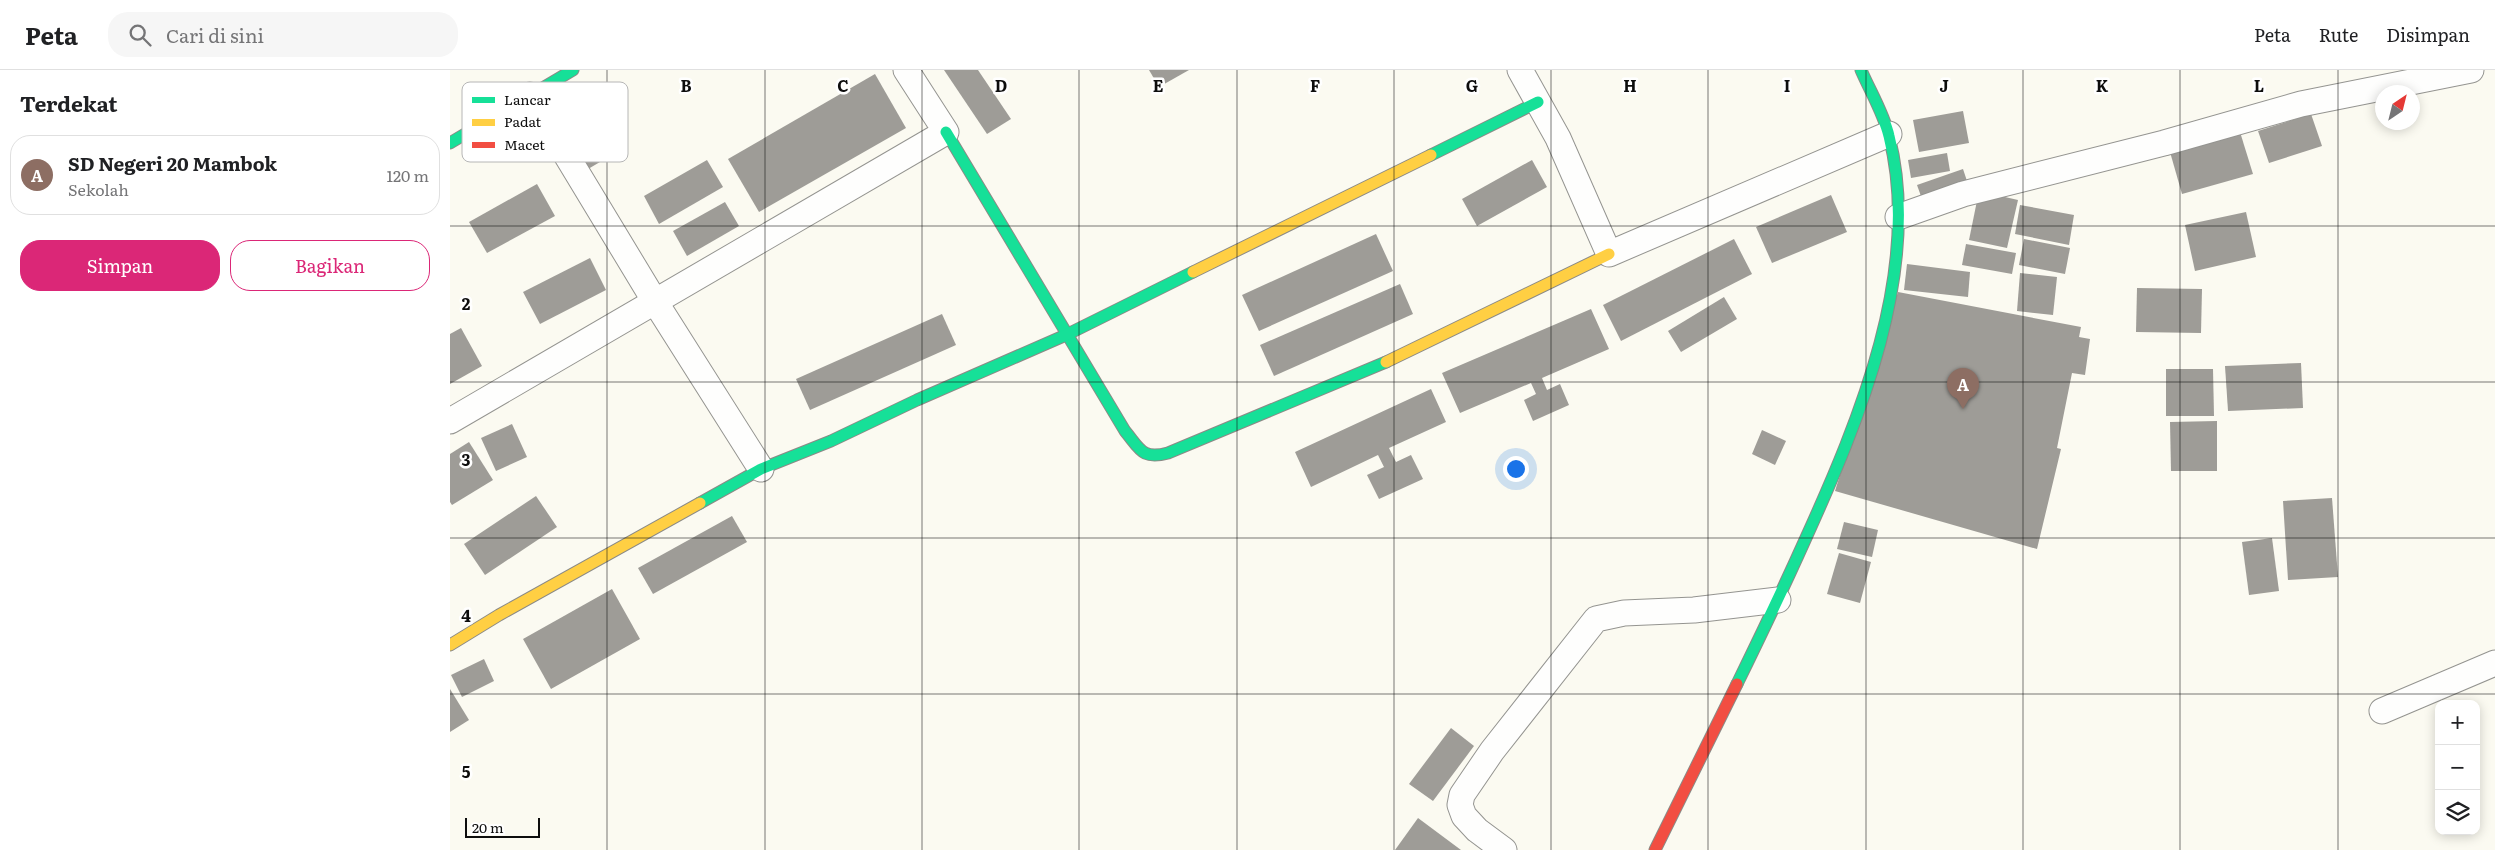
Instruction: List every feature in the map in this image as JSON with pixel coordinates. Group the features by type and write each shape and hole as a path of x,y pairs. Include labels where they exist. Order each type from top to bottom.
{"main road":[{"path":"554,82 574,70"},
{"path":"1655,850 1778,600 1832,481 1877,359 1892,295 1898,217 1894,159 1889,134 1861,70"},
{"path":"450,645 499,615 761,469 831,441 917,400 1066,335 1538,102"},
{"path":"946,132 1066,335 1129,437 1145,455 1154,457 1244,422 1402,355 1609,254"},
{"path":"450,143 462,136"}],"street":[{"path":"450,421 654,300 946,132 906,70"},
{"path":"1520,70 1558,138 1609,254 1889,134"},
{"path":"1898,217 1963,194 2164,143 2301,104 2471,70"},
{"path":"570,162 654,300 761,469"},
{"path":"1504,850 1477,830 1464,816 1460,805 1462,795 1492,751 1596,619 1624,613 1694,610 1778,600"},
{"path":"2382,711 2495,664"}],"building":[{"path":"944,70 978,70 1011,119 987,134"},
{"path":"1149,70 1189,70 1159,87"},
{"path":"875,74 906,128 759,212 728,159"},
{"path":"1963,111 1969,143 1919,152 1913,120"},
{"path":"2311,114 2322,146 2269,163 2258,131"},
{"path":"2240,132 2253,174 2182,194 2170,152"},
{"path":"1947,153 1950,171 1911,178 1908,160"},
{"path":"707,160 723,187 659,224 644,196"},
{"path":"1532,160 1547,187 1477,226 1462,199"},
{"path":"577,162 600,162 583,172"},
{"path":"1963,169 1968,184 1922,199 1917,185"},
{"path":"537,184 555,216 487,253 469,222"},
{"path":"1979,191 2018,200 2007,248 1969,240"},
{"path":"1831,195 1847,232 1772,263 1756,227"},
{"path":"725,202 739,226 687,256 673,231"},
{"path":"2020,205 2074,215 2069,245 2015,234"},
{"path":"2246,212 2256,257 2195,271 2185,225"},
{"path":"1376,234 1393,271 1259,331 1242,295"},
{"path":"1734,239 1752,274 1621,341 1603,305"},
{"path":"2024,239 2070,248 2065,274 2019,265"},
{"path":"1966,244 2016,253 2012,274 1962,265"},
{"path":"590,258 606,290 540,324 523,292"},
{"path":"1907,264 1970,272 1968,297 1904,290"},
{"path":"2020,273 2057,277 2053,315 2017,311"},
{"path":"1400,284 1413,314 1274,376 1260,345"},
{"path":"2137,288 2202,289 2201,333 2136,332"},
{"path":"1898,292 2081,327 2079,337 2090,339 2085,375 2072,373 2057,448 2061,449 2037,549 1835,491"},
{"path":"1724,297 1737,319 1681,352 1668,331"},
{"path":"1591,309 1609,349 1542,378 1547,390 1560,384 1569,405 1533,421 1524,400 1536,394 1531,383 1460,413 1442,373"},
{"path":"942,314 956,345 810,410 796,379"},
{"path":"461,328 482,366 450,384 450,334"},
{"path":"2301,363 2303,408 2228,411 2225,366"},
{"path":"2166,369 2213,369 2214,416 2166,416"},
{"path":"1431,389 1446,422 1389,448 1396,462 1411,455 1423,479 1379,499 1367,475 1384,467 1378,455 1311,487 1295,452"},
{"path":"2217,421 2217,471 2171,471 2170,422"},
{"path":"512,424 527,457 496,471 481,438"},
{"path":"1762,430 1786,441 1775,465 1752,454"},
{"path":"469,442 493,480 452,505 450,502 450,454"},
{"path":"536,496 557,527 485,575 464,544"},
{"path":"2332,498 2338,577 2288,580 2283,501"},
{"path":"732,516 747,542 653,594 638,568"},
{"path":"1844,522 1878,530 1872,557 1837,549"},
{"path":"2272,538 2279,591 2249,595 2242,542"},
{"path":"1839,553 1871,562 1860,603 1827,594"},
{"path":"612,589 640,639 551,689 523,639"},
{"path":"484,659 494,681 462,697 451,675"},
{"path":"450,689 469,720 450,732"},
{"path":"1451,728 1474,746 1433,801 1409,784"},
{"path":"1418,818 1461,850 1395,850"}],"traffic: fast":[{"path":"553,82 573,70"},
{"path":"1737,684 1797,558 1846,445 1880,343 1892,291 1898,238 1897,187 1887,128 1861,70"},
{"path":"1431,155 1538,102"},
{"path":"946,132 1125,431 1138,448 1147,454 1159,455 1168,453 1386,362"},
{"path":"450,143 462,136"},
{"path":"700,503 761,469 831,441 917,400 1066,335 1193,272"}],"traffic: slow":[{"path":"1193,272 1431,155"},
{"path":"1386,362 1609,254"},
{"path":"450,645 499,615 700,503"}],"traffic: jam":[{"path":"1655,850 1737,684"}],"place":[{"name":"SD Negeri 20 Mambok","path":"1963,409"}]}
